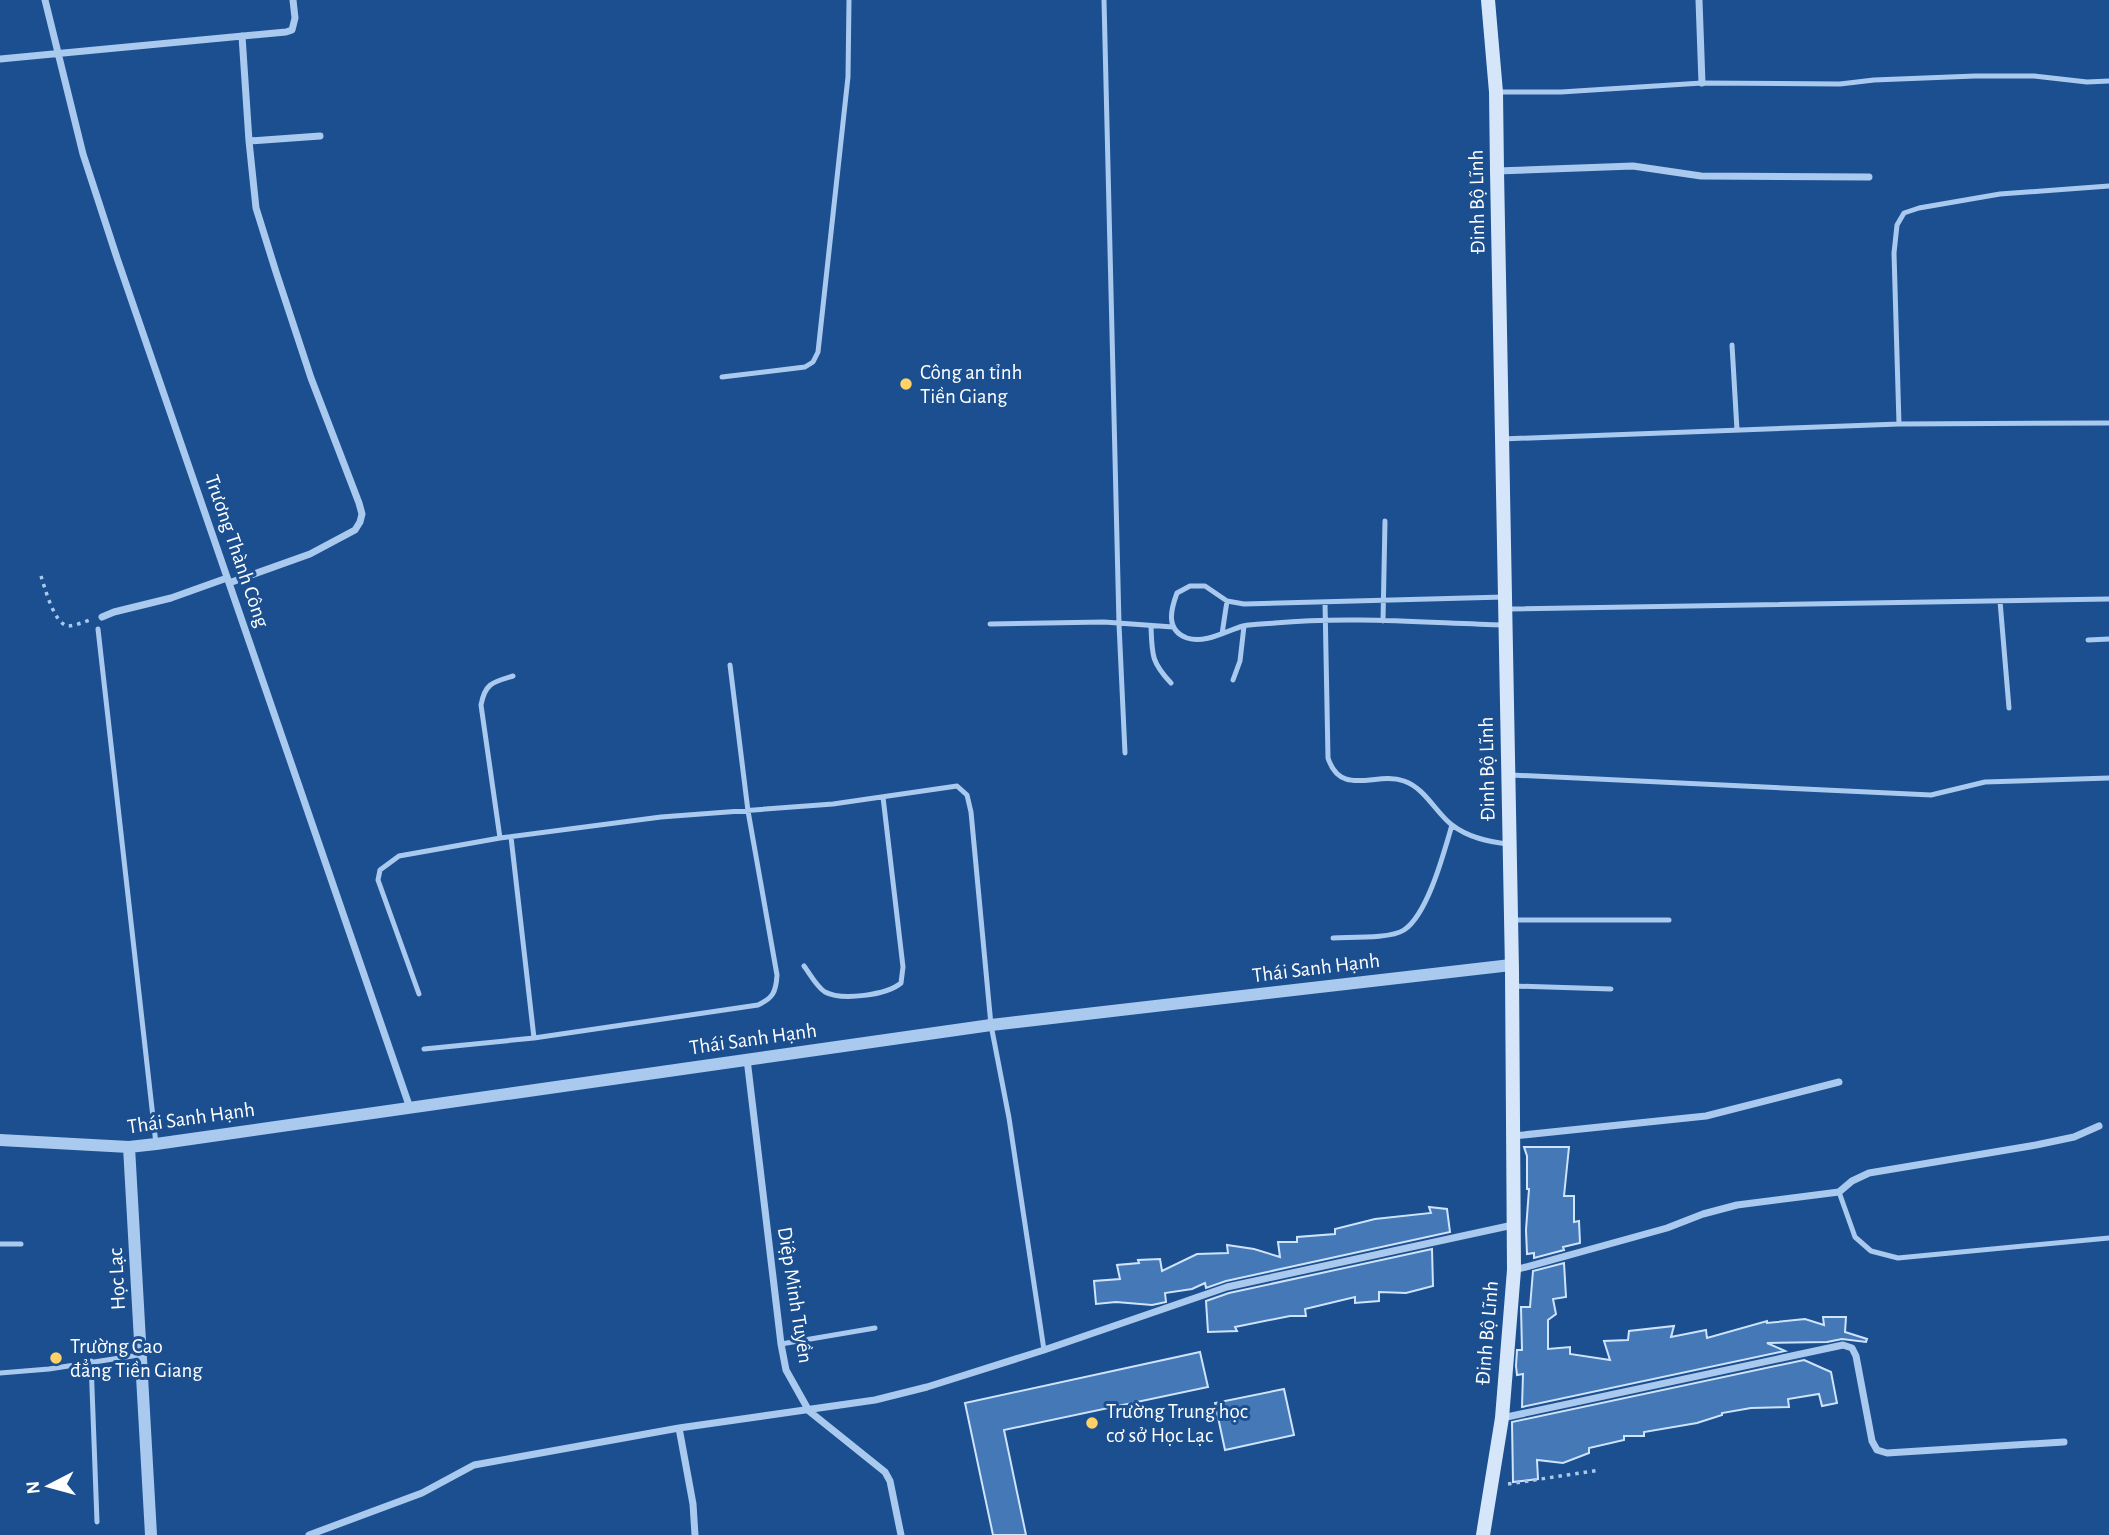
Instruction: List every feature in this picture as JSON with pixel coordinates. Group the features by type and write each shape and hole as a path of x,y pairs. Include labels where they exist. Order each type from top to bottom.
{"main road":[{"name":"Đinh Bộ Lĩnh","path":"1483,1535 1502,1418 1514,1270 1512,986 1496,92 1488,0"}],"street":[{"name":"Trương Thành Công","path":"45,0 83,154 410,1108"},
{"path":"0,59 292,30 295,18 293,0"},
{"path":"1699,0 1702,83"},
{"path":"102,617 228,580 321,548 355,530 362,514 311,379 256,208 243,36"},
{"path":"249,141 320,136"},
{"path":"1497,171 1633,166 1701,176 1869,177"},
{"name":"Thái Sanh Hạnh","path":"0,1140 129,1147 156,1144 991,1025 1511,965"},
{"name":"Diệp Minh Tuyền","path":"747,1059 786,1370 809,1411 885,1472 890,1481 901,1535"},
{"path":"1513,1136 1706,1116 1839,1082"},
{"path":"1514,1270 1667,1228 1737,1205 1839,1192 1852,1181 1869,1173 2036,1145 2074,1137 2099,1126"},
{"name":"Học Lạc","path":"129,1147 151,1535"},
{"path":"309,1535 422,1493 474,1465 678,1428 875,1400 927,1387 1044,1350 1227,1287 1513,1226"},
{"path":"1502,1418 1843,1345 1852,1348 1856,1356 1872,1441 1877,1450 1887,1453 2064,1442"},
{"path":"678,1428 693,1504 695,1535"}],"lane":[{"path":"722,377 805,367 813,362 818,352 848,77 849,0"},
{"path":"1104,0 1119,624 1125,753"},
{"path":"1496,92 1561,92 1702,83 1840,84 1975,76 2034,76 2087,82 2109,81"},
{"path":"1899,424 1894,253 1897,225 1904,213 2000,194 2109,186"},
{"path":"1732,345 1737,430"},
{"path":"1502,439 1899,424 2109,423"},
{"path":"1383,621 1385,521"},
{"path":"1504,625 1325,621 1244,626 1202,639 1188,639 1177,633 1173,627 1171,610 1177,593 1190,586 1205,586 1227,601 1244,604 1382,600 1504,603 2109,599"},
{"path":"1222,634 1227,601"},
{"path":"2000,601 2009,708"},
{"path":"1325,602 1328,758 1332,771 1341,778 1357,781 1405,781 1419,790 1452,825 1487,841 1509,844"},
{"path":"989,624 1104,622 1173,627"},
{"path":"1151,626 1156,668 1171,683"},
{"path":"1233,680 1240,661 1244,626"},
{"path":"98,629 156,1144"},
{"path":"2088,640 2109,639"},
{"path":"424,1049 534,1038 758,1005 770,1000 776,991 777,975 748,811 730,665"},
{"path":"500,838 481,705 483,692 491,683 513,676"},
{"path":"1508,775 1931,795 1985,782 2109,778"},
{"path":"419,994 378,880 380,870 400,856 500,838 661,817 833,804 957,786 967,796 991,1025 1013,1146 1044,1350"},
{"path":"804,966 822,990 831,994 862,995 893,990 901,983 903,967 883,797"},
{"path":"1333,938 1389,934 1403,930 1415,919 1438,872 1452,825"},
{"path":"511,837 534,1038"},
{"path":"1510,920 1669,920"},
{"path":"1512,986 1611,989"},
{"path":"1839,1192 1855,1237 1871,1251 1898,1258 2109,1238"},
{"path":"0,1244 21,1244"},
{"path":"781,1344 875,1328"},
{"path":"0,1373 49,1369 141,1355"},
{"path":"91,1362 97,1522"}],"path":[{"path":"41,576 54,614 61,623 69,626 102,617"},
{"path":"1490,1486 1600,1470"}],"building":[{"path":"1524,1147 1569,1147 1564,1196 1574,1196 1574,1222 1579,1221 1580,1243 1534,1258 1534,1253 1527,1254 1529,1189"},
{"path":"1429,1207 1447,1209 1450,1232 1226,1281 1206,1288 1205,1283 1192,1289 1165,1293 1166,1302 1152,1305 1116,1302 1096,1304 1094,1281 1120,1279 1117,1265 1160,1259 1162,1271 1197,1254 1228,1253 1227,1245 1280,1257 1278,1242 1297,1242 1297,1237 1335,1234 1335,1229 1375,1219 1431,1213"},
{"path":"1432,1249 1433,1286 1406,1293 1379,1292 1379,1301 1355,1303 1355,1297 1305,1309 1306,1316 1290,1316 1235,1327 1237,1331 1208,1332 1206,1301 1229,1293"},
{"path":"1564,1263 1566,1297 1553,1299 1556,1314 1548,1320 1548,1349 1570,1347 1570,1354 1610,1360 1604,1341 1628,1340 1629,1331 1674,1326 1671,1337 1706,1330 1707,1338 1767,1321 1805,1319 1824,1325 1823,1317 1846,1317 1845,1332 1867,1339 1866,1342 1842,1339 1827,1342 1767,1343 1785,1351 1522,1407 1523,1374 1517,1375 1516,1366 1517,1350 1522,1350 1521,1307 1530,1307 1533,1271"},
{"path":"1200,1352 1208,1387 1004,1430 1026,1535 993,1535 965,1403"},
{"path":"1804,1360 1831,1372 1837,1403 1822,1406 1819,1394 1788,1399 1789,1407 1751,1408 1722,1413 1697,1423 1644,1432 1644,1436 1624,1436 1624,1440 1589,1448 1589,1453 1563,1463 1537,1460 1538,1479 1513,1482 1512,1422"},
{"path":"1284,1389 1294,1435 1225,1450 1215,1403"}],"place":[{"name":"Công an tỉnh Tiền Giang","path":"906,384"},
{"name":"Trường Cao đẳng Tiền Giang","path":"56,1358"},
{"name":"Trường Trung học cơ sở Học Lạc","path":"1092,1423"}]}
